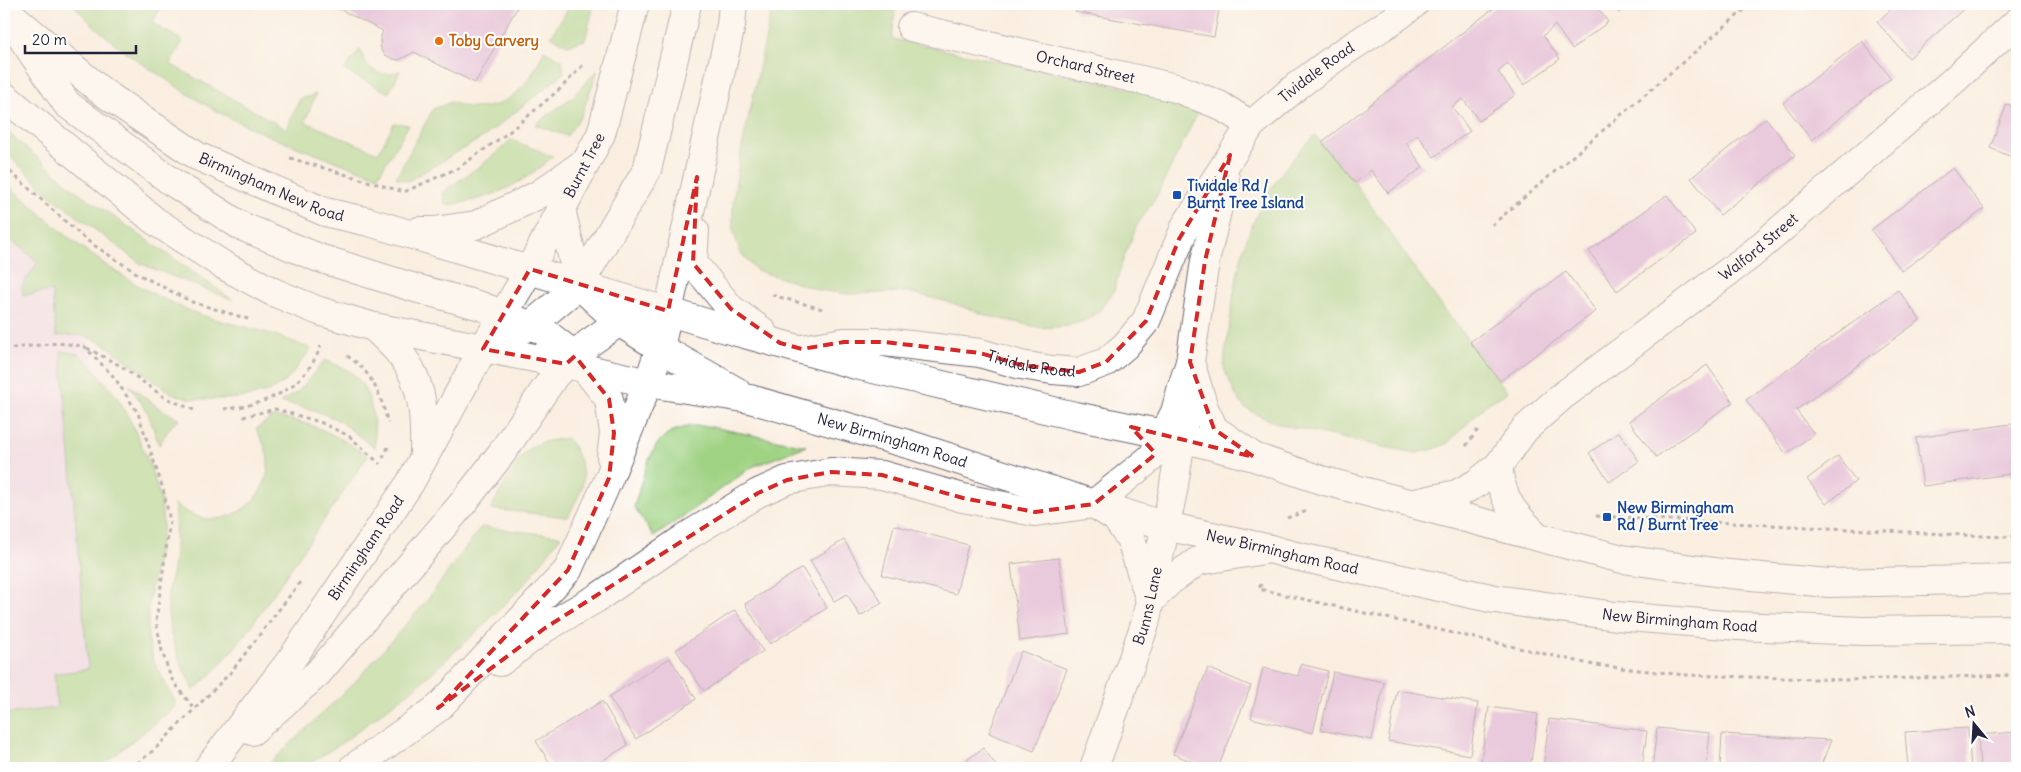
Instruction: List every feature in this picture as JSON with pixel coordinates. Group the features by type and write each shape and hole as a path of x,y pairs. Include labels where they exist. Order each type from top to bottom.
{"main road":[{"name":"Burnt Tree","path":"504,314 530,269 601,134 636,4"},
{"path":"483,349 531,325 579,285 647,170 687,4"},
{"path":"438,708 568,570 609,478 648,383 660,348 732,25 733,4"},
{"name":"Tividale Road","path":"791,346 844,342 884,342 980,353 1052,370 1079,372 1106,362 1125,346 1146,321 1179,239 1230,155 1252,125 1296,86 1414,4"},
{"path":"4,10 67,104 172,182 240,226 319,258 481,306 542,330 609,399 614,433 609,478"},
{"name":"Birmingham New Road","path":"4,10 101,91 198,156 324,212 392,229 579,285"},
{"name":"Walford Street","path":"1411,504 1457,494 1477,483 1498,466 1525,429 1561,397 1752,254 1953,81 2017,22"},
{"name":"Orchard Street","path":"911,27 1176,88 1219,105 1252,125"},
{"path":"4,96 155,221 223,265 273,292 319,310 374,327 483,349 576,363"},
{"name":"Tividale Road","path":"1167,442 1190,362 1204,261 1230,155"},
{"path":"392,229 434,232 476,225 538,195 586,162"},
{"path":"697,177 694,264 731,309 791,346"},
{"path":"561,209 579,285 619,322 660,348 750,399"},
{"path":"579,285 856,365 1075,416 1106,421 1167,442 1254,457 1321,480 1622,559 1730,574 1829,583 2017,578"},
{"path":"209,768 318,673 463,503 501,454 555,374 576,363 589,343 619,322 668,311"},
{"name":"Birmingham Road","path":"209,768 293,657 410,483 504,314"},
{"path":"374,327 402,356 420,390 425,425 424,458"},
{"path":"1190,362 1204,408 1214,429 1254,457"},
{"name":"New Birmingham Road","path":"576,363 648,383 750,399 911,445 1166,526 1495,599 1616,616 1738,626 1862,631 2017,629"},
{"path":"353,768 438,708 545,628 597,598 689,535 758,493 787,480 831,472 882,474 963,498 1035,512 1094,504 1129,477 1167,442"},
{"name":"Bunns Lane","path":"1094,768 1145,624 1173,490 1167,442"},
{"path":"1498,466 1500,485 1507,502 1517,517 1536,535"},
{"path":"1094,504 1116,518 1131,540 1150,601 1170,581 1198,561 1270,549"}],"path":[{"path":"1492,225 1751,4"},
{"path":"286,156 404,192 458,168 509,132 560,90 584,64"},
{"path":"4,166 86,240 138,274 192,302 254,321"},
{"path":"766,294 830,311"},
{"path":"4,349 58,343 84,346 121,366 164,397 196,411"},
{"path":"224,409 265,401 283,392 301,379 322,343 327,345"},
{"path":"84,346 114,377 138,413 163,489 170,521 156,621 162,651 171,678 194,709"},
{"path":"346,355 360,364 377,387 388,424"},
{"path":"242,416 275,409 299,415 349,436 380,464"},
{"path":"1462,452 1479,428"},
{"path":"377,470 392,439"},
{"path":"1593,515 2003,537 2017,536"},
{"path":"131,768 154,750 231,672 303,578"}],"highlighted area":[{"path":"1230,155 1205,261 1190,362 1214,429 1254,457 1131,427 1155,453 1152,457 1094,504 1035,512 963,498 882,475 831,472 787,480 758,493 545,628 438,708 568,570 609,478 614,433 609,399 575,356 566,364 483,349 530,269 668,311 697,177 693,263 731,309 780,343 802,349 844,342 884,342 980,353 1021,365 1079,372 1106,362 1146,321 1179,239"}],"shaded area":[{"path":"4,203 68,261 129,502 146,667 4,768"}],"green space":[{"path":"73,4 163,4 152,23 183,41 170,64 286,129 300,99 316,94 305,122 378,153 394,123 409,125 378,176 322,157 223,115 198,100 116,44"},
{"path":"571,4 594,4 585,40 568,45 551,36"},
{"path":"773,4 823,4 895,11 892,39 1170,97 1199,110 1155,199 1137,225 1122,263 1114,291 1099,311 1086,320 1068,326 1042,328 988,316 952,303 908,292 847,294 819,290 756,270 740,252 733,229 733,203 739,161"},
{"path":"360,49 366,62 374,71 385,74 400,71 389,93 344,70"},
{"path":"544,50 562,60 564,73 485,136 408,181 396,178 433,109 451,102 468,107 496,105 520,90 537,65"},
{"path":"598,70 581,116 567,136 535,125 572,97"},
{"path":"4,129 74,189 233,300 141,264 53,198 4,150"},
{"path":"1315,135 1355,183 1435,297 1508,392 1487,404 1448,443 1434,449 1416,453 1383,447 1283,425 1262,417 1244,407 1235,394 1224,369 1233,297 1245,245 1251,228 1268,194 1290,162"},
{"path":"511,140 553,156 529,175 504,190 476,200 445,205 443,192 483,164"},
{"path":"4,181 92,255 139,286 200,314 258,330 311,349 287,380 270,391 229,399 191,399 171,393 104,344 82,335 56,336 52,291 23,295 22,286 38,262 4,234"},
{"path":"61,351 79,354 118,398 134,428 150,465 161,500 163,526 148,606 148,636 153,660 177,705 99,768 4,768 4,714 57,708 54,674 88,669"},
{"path":"325,360 347,370 362,385 371,405 375,448 338,420 314,410 280,402 299,391"},
{"path":"129,385 160,409 180,419 171,426 159,445 148,413"},
{"path":"273,417 300,422 323,430 368,456 243,638 212,674 194,690 178,657 169,620 168,592 173,569 175,544 174,504 195,516 209,519 232,515 242,510 258,494 267,472 267,452 256,429"},
{"path":"690,426 707,426 806,446 752,467 654,537 634,507 643,476 651,454 663,437 673,431"},
{"path":"567,438 580,461 583,474 581,491 568,517 490,509 514,468 529,449 552,440"},
{"path":"481,527 561,536 525,584 482,627 417,686 346,740 303,768 265,768 354,683 425,603"}],"building":[{"name":"Toby Carvery","path":"329,4 519,4 475,83 414,52 399,60 385,55 381,50 380,38 383,31"},
{"path":"1077,4 1220,4 1214,37 1075,12"},
{"path":"1499,4 1595,4 1608,22 1572,49 1555,25 1543,36 1560,59 1524,85 1508,63 1498,72 1515,95 1479,121 1463,99 1452,107 1470,131 1434,157 1417,134 1406,143 1423,167 1388,193 1371,170 1355,183 1322,142"},
{"path":"1613,4 1632,4 1619,13"},
{"path":"1897,4 1969,4 1909,58 1877,22"},
{"path":"1862,41 1891,78 1812,140 1783,103"},
{"path":"2007,104 2017,108 2017,159 1990,148"},
{"path":"1766,118 1795,155 1720,215 1691,178"},
{"path":"1953,168 1984,209 1902,271 1871,230"},
{"path":"1667,195 1696,234 1617,291 1589,251"},
{"path":"1566,272 1596,311 1500,381 1470,342"},
{"path":"1898,290 1920,320 1796,410 1814,434 1786,454 1746,400"},
{"path":"1707,365 1733,402 1656,457 1629,421"},
{"path":"2017,423 2017,473 1923,486 1916,438"},
{"path":"1619,432 1639,461 1610,482 1589,453"},
{"path":"1838,456 1856,481 1826,504 1807,479"},
{"path":"894,525 968,545 956,594 882,575"},
{"path":"844,540 882,603 860,616 847,594 834,601 810,561"},
{"path":"1059,558 1069,634 1020,641 1011,564"},
{"path":"802,568 827,608 770,644 745,604"},
{"path":"735,610 763,651 704,691 676,650"},
{"path":"1021,651 1067,669 1034,751 989,733"},
{"path":"670,658 696,699 636,739 609,697"},
{"path":"1301,664 1328,671 1313,733 1251,718 1263,668 1298,676"},
{"path":"1208,668 1251,686 1218,768 1208,768 1173,754"},
{"path":"1333,672 1384,682 1372,740 1321,730"},
{"path":"1397,690 1478,703 1470,755 1388,741"},
{"path":"602,701 628,745 590,768 553,768 536,741"},
{"path":"1489,707 1538,714 1530,768 1480,768"},
{"path":"1549,719 1647,731 1642,768 1543,768"},
{"path":"1657,728 1710,733 1706,768 1652,768"},
{"path":"1968,728 1971,768 1908,768 1905,732"},
{"path":"2017,732 2017,768 1980,768 1978,735"},
{"path":"1722,734 1831,740 1820,768 1720,768"},
{"path":"983,748 998,768 956,768"}],"place":[{"name":"Toby Carvery","path":"439,41"},
{"name":"Tividale Rd / Burnt Tree Island","path":"1177,195"},
{"name":"New Birmingham Rd / Burnt Tree","path":"1607,517"}]}
